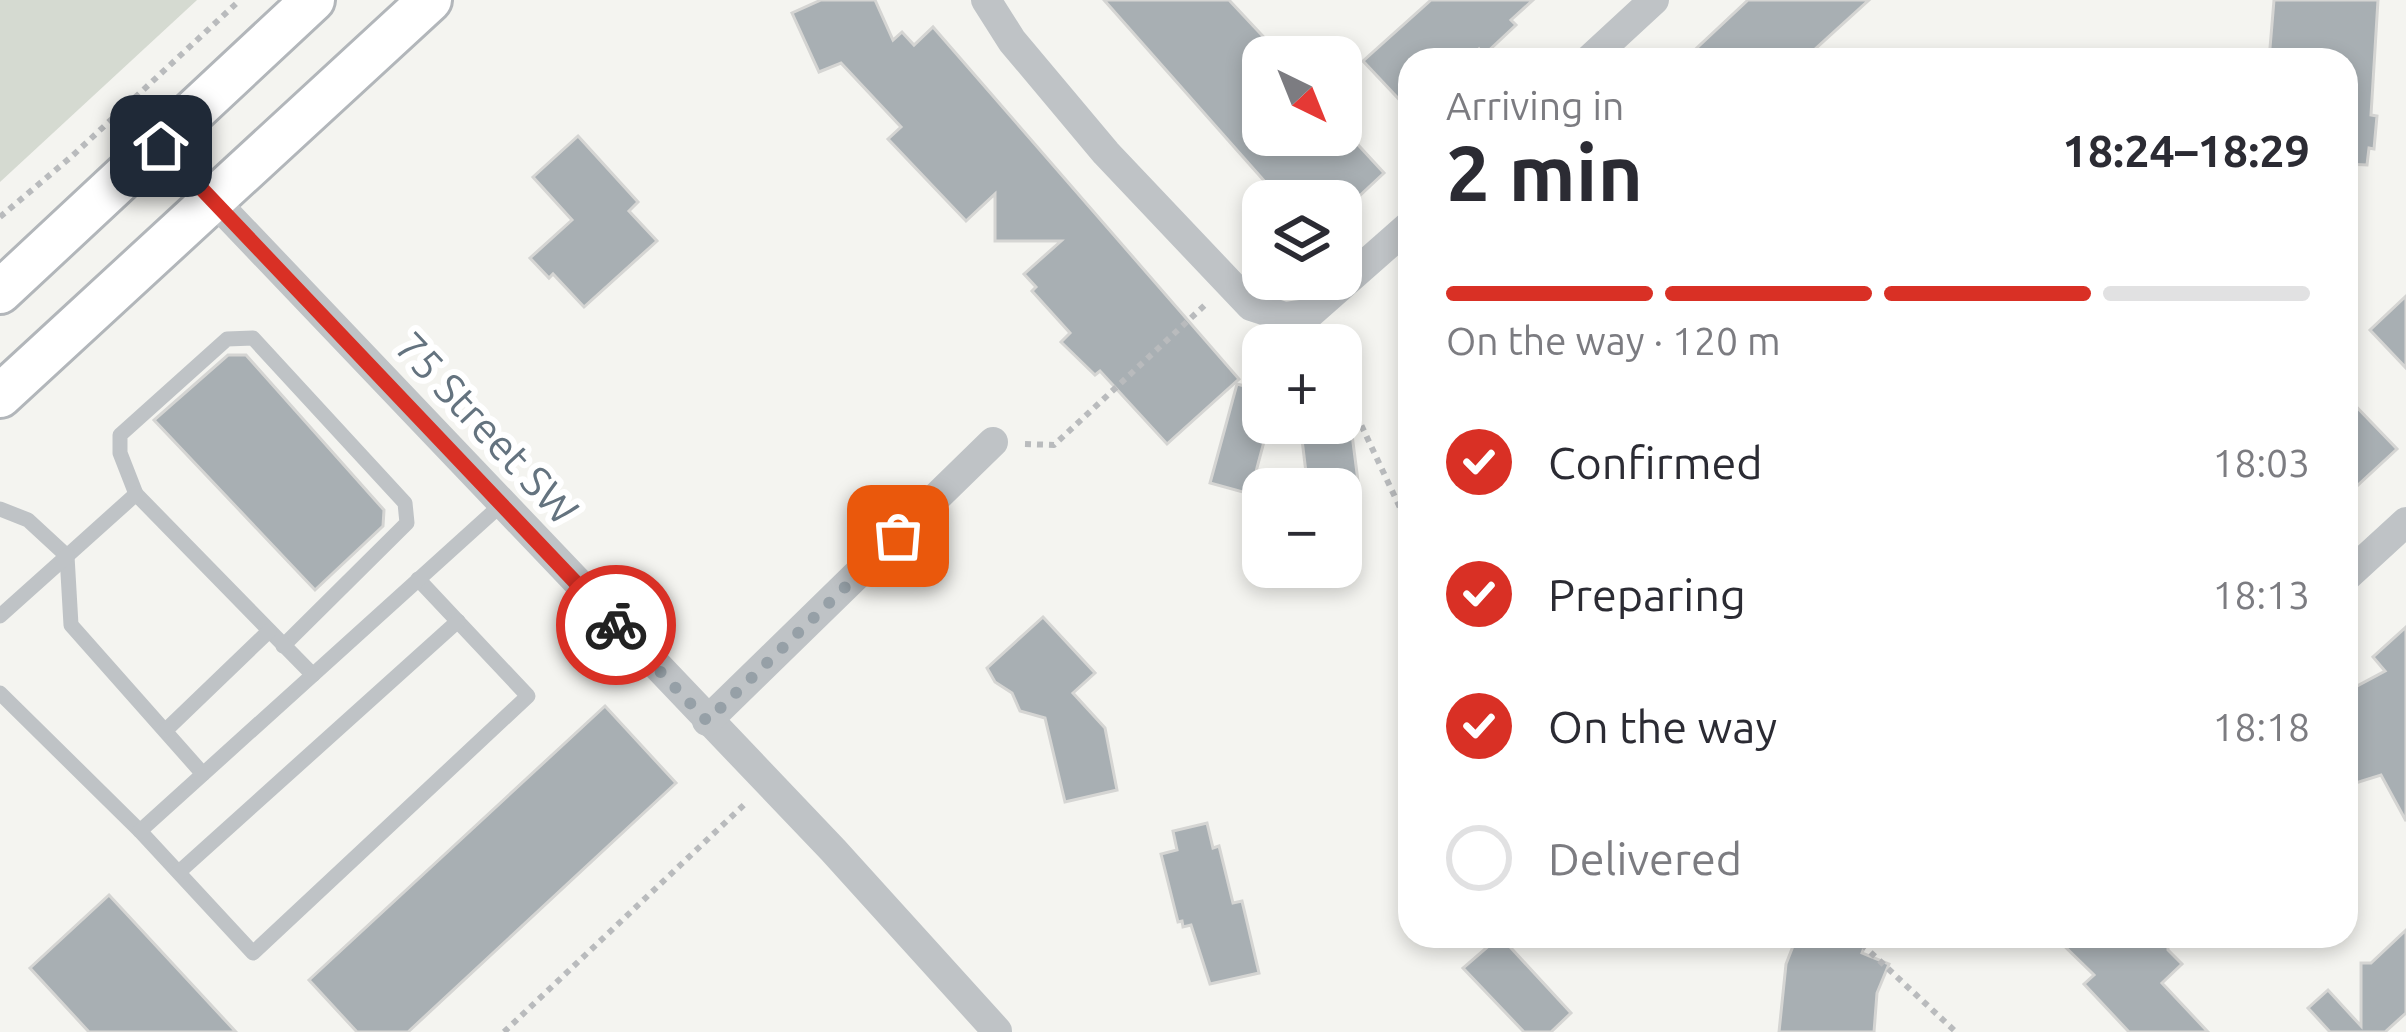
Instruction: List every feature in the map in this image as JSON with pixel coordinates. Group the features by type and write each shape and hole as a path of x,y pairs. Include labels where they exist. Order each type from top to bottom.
{"main road":[{"path":"0,292 314,0"},
{"path":"0,396 430,0"}],"street":[{"path":"986,0 1012,41 1106,153 1251,306 1285,317 1309,314 1398,236"},
{"path":"1602,48 1654,0"},
{"name":"75 Street SW","path":"161,146 767,782 997,1031"},
{"path":"707,721 993,442"},
{"path":"2358,566 2406,523"}],"lane":[{"path":"283,646 407,523 405,503 253,338 227,338 120,435 120,453 136,494 269,632 283,646 313,675"},
{"path":"0,616 136,494"},
{"path":"140,831 502,504"},
{"path":"0,509 28,520 67,556 71,625 203,774"},
{"path":"0,693 140,831 253,953 528,696 418,579"},
{"path":"178,872 458,621"},
{"path":"166,730 269,632"}],"path":[{"path":"0,217 71,158 240,0"},
{"path":"993,442 1054,445 1206,304"},
{"path":"1362,427 1398,504"},
{"path":"504,1032 767,782"},
{"path":"1866,948 1956,1032"}],"shaded area":[{"path":"0,0 197,0 0,182"}],"building":[{"path":"821,0 875,0 893,40 902,32 914,45 933,27 1239,379 1167,444 1100,371 1095,375 1061,342 1070,333 1032,291 1036,287 1024,274 1061,241 995,241 995,194 966,221 888,139 901,127 841,63 819,72 792,13"},
{"path":"1104,0 1229,0 1263,36 1242,36 1242,156"},
{"path":"1431,0 1533,0 1491,48 1398,48 1398,98 1363,61"},
{"path":"1748,0 1869,0 1816,48 1697,48"},
{"path":"2274,0 2378,0 2371,115 2377,116 2374,149 2369,148 2367,165 2358,165 2358,48 2270,48"},
{"path":"578,136 638,202 629,211 657,241 584,307 553,274 549,278 530,258 572,220 533,177"},
{"path":"1362,149 1384,173 1362,194 1362,180 1263,180 1242,156 1362,156"},
{"path":"2406,296 2406,368 2370,330"},
{"path":"228,355 246,355 384,510 383,526 315,590 154,420"},
{"path":"1237,384 1242,385 1242,444 1263,444 1257,468 1242,468 1242,492 1210,483"},
{"path":"2358,408 2397,449 2358,485"},
{"path":"1303,444 1353,444 1356,468 1305,468"},
{"path":"1043,617 1095,673 1073,693 1105,728 1117,790 1065,802 1045,718 1020,711 1012,693 995,682 987,668"},
{"path":"2406,627 2406,821 2381,775 2358,782 2358,686 2385,671 2373,657"},
{"path":"605,706 676,783 408,1032 357,1032 309,980"},
{"path":"1207,823 1213,848 1219,846 1233,903 1242,901 1259,973 1210,984 1191,925 1183,927 1178,922 1161,854 1177,850 1173,831"},
{"path":"109,895 236,1032 89,1032 30,968"},
{"path":"2406,930 2406,1013 2385,1032 2330,1032 2308,1008 2328,990 2361,1026 2361,963 2371,963"},
{"path":"1486,948 1511,948 1571,1013 1551,1032 1524,1032 1463,968"},
{"path":"1792,948 1864,948 1862,953 1889,964 1877,993 1874,1032 1779,1032 1786,964"},
{"path":"2066,948 2168,948 2182,964 2162,983 2208,1032 2129,1032 2084,984 2094,975"}],"way so far":[{"path":"616,625 707,721 898,536"}],"route":[{"path":"161,146 616,625"}]}
